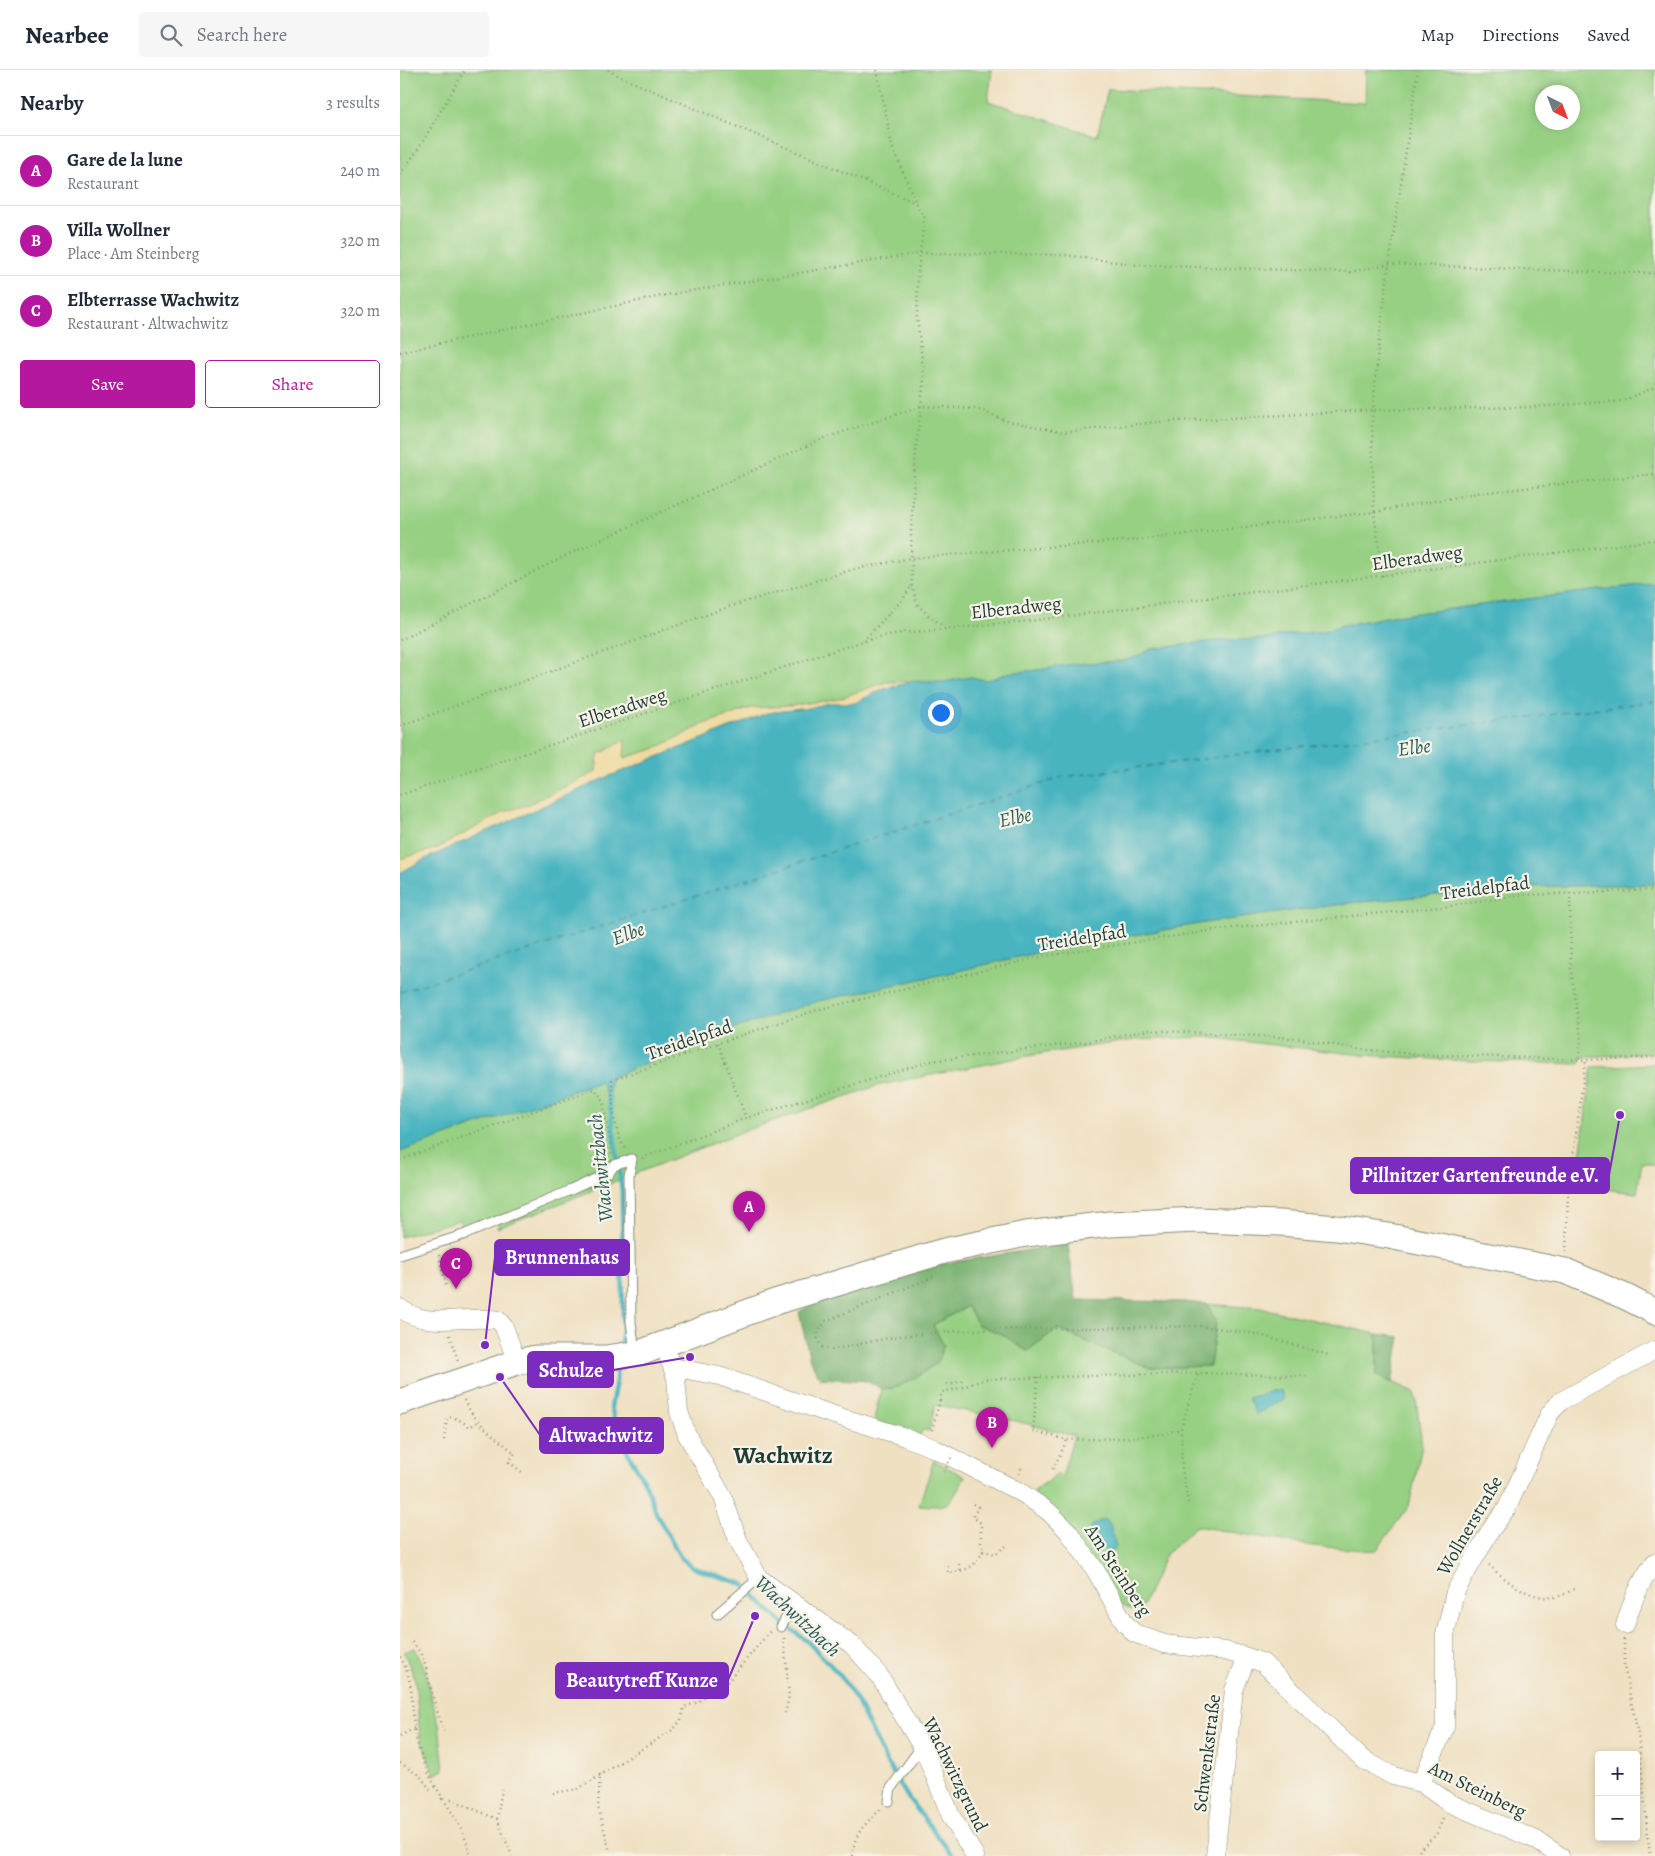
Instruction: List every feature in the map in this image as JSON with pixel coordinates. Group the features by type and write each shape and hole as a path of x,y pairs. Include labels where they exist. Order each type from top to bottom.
{"main road":[{"path":"400,1402 458,1373 536,1358 667,1356 775,1302 944,1251 1026,1234 1110,1224 1198,1220 1281,1223 1336,1228 1389,1236 1566,1271 1655,1312"}],"street":[{"path":"400,1308 408,1314 446,1321 485,1318 498,1320 504,1327 517,1362"},
{"name":"Wollnerstraße","path":"1421,1783 1445,1728 1445,1635 1455,1592 1490,1531 1507,1508 1550,1413 1560,1401 1655,1350"},
{"name":"Wachwitzgrund","path":"667,1356 676,1378 680,1412 687,1434 723,1497 738,1540 756,1581 794,1604 852,1645 879,1675 922,1746 951,1816 975,1856"},
{"name":"Am Steinberg","path":"667,1356 719,1376 834,1415 905,1436 1013,1488 1049,1512 1068,1531 1096,1571 1124,1622 1134,1633 1164,1644 1225,1651 1263,1663 1362,1758 1393,1776 1421,1783 1450,1803 1536,1840 1560,1856"},
{"path":"1625,1625 1634,1596 1655,1562"},
{"name":"Schwenkstraße","path":"1215,1856 1234,1690 1248,1657"}],"lane":[{"path":"400,1255 466,1234 571,1190 608,1173 614,1165 632,1159 630,1175 632,1322 623,1356"},
{"path":"717,1614 756,1581"},
{"path":"781,1623 794,1604"},
{"path":"889,1801 891,1788 922,1746"}],"path":[{"path":"400,174 417,151 465,70"},
{"path":"608,70 916,203"},
{"path":"877,70 892,146 916,203 924,216 917,317 924,378 916,449 911,531 912,586 917,604 929,616 946,628"},
{"path":"1383,576 1374,512 1372,423 1378,349 1389,264 1418,70"},
{"path":"400,352 666,295 920,253 1065,255 1138,265 1350,272 1389,264 1593,272 1655,272"},
{"path":"400,640 565,556 822,439 922,406 977,409 1006,421 1064,432 1158,422 1373,410 1530,407 1622,401 1655,387"},
{"path":"400,726 731,606 855,569 911,558 1136,540 1374,512 1478,493 1655,474"},
{"name":"Elberadweg","path":"400,794 863,641 892,634 1039,619 1655,540"},
{"path":"863,641 903,599 912,586"},
{"name":"Treidelpfad","path":"632,1159 618,1139 612,1080 820,1009 1044,956 1214,930 1450,906 1524,895 1655,890"},
{"path":"1570,893 1571,969 1581,1040 1579,1060"},
{"path":"632,1159 642,1158 746,1118 931,1061 1086,1042 1148,1030 1294,1038 1358,1049 1413,1054 1579,1060 1655,1057"},
{"path":"718,1043 746,1118"},
{"path":"1566,1271 1568,1194 1586,1060"},
{"path":"400,1160 595,1089 603,1100 614,1165"},
{"path":"606,1114 614,1113"},
{"path":"440,1258 446,1287"},
{"path":"940,1274 826,1321 818,1331 817,1340 822,1347 832,1350 898,1336 970,1330 1202,1326 1257,1334 1329,1355"},
{"path":"446,1321 468,1407 493,1436 515,1453 509,1462 522,1474"},
{"path":"1188,1504 1182,1469 1181,1429 1198,1373"},
{"path":"932,1432 942,1392 957,1390 986,1379 1038,1376 1198,1373 1310,1376"},
{"path":"1038,1376 1033,1431 1067,1440 1126,1438 1162,1434 1181,1429"},
{"path":"947,1384 962,1380"},
{"path":"954,1383 957,1390"},
{"path":"444,1440 447,1419 450,1417 458,1419 470,1427 479,1421"},
{"path":"1053,1469 1067,1440"},
{"path":"944,1472 952,1454"},
{"path":"947,1566 948,1573 969,1570 979,1559 983,1551 981,1523 973,1517 978,1507 973,1504"},
{"path":"983,1551 995,1554 1009,1544"},
{"path":"1478,1554 1505,1580 1529,1594 1555,1597 1576,1588"},
{"path":"959,1564 961,1571"},
{"path":"553,1794 578,1789 674,1729 681,1720 684,1707 698,1702 713,1688 723,1687 781,1623"},
{"path":"1625,1625 1624,1666 1638,1734 1650,1856"},
{"path":"784,1636 789,1697 785,1713"},
{"path":"412,1642 417,1647 428,1672 433,1697 444,1731"},
{"path":"400,1657 409,1676 415,1728 423,1762 441,1798 466,1840 470,1856"},
{"path":"400,1736 415,1728"},
{"path":"400,1762 420,1776 430,1789 435,1787"},
{"path":"600,1774 598,1807 610,1852"},
{"path":"502,1789 497,1819 512,1856"},
{"path":"441,1798 448,1798 497,1819"},
{"path":"853,1856 853,1844 857,1833 889,1801"},
{"path":"1418,1856 1420,1849 1436,1835"}],"green space":[{"path":"400,70 992,70 988,101 1097,136 1108,89 1365,103 1366,70 1655,70 1655,583 1386,617 1339,626 1324,631 1269,639 1222,640 1151,649 1136,657 1122,661 1073,664 1007,673 985,680 971,677 943,682 886,682 840,698 790,706 750,708 704,724 651,750 623,758 625,740 598,755 596,772 527,806 506,811 438,848 400,859"},
{"path":"1655,884 1655,1053 1581,1057 1580,1064 1468,1061 1362,1055 1204,1037 1135,1040 1033,1055 880,1085 744,1131 497,1228 500,1221 463,1231 459,1220 400,1237 400,1152 601,1081 607,1098 609,1098 610,1078 700,1040 818,1001 1048,950 1204,923 1350,903 1522,887"},
{"path":"1655,1064 1655,1165 1642,1162 1637,1193 1576,1186 1592,1067"},
{"path":"1068,1244 1076,1300 1207,1304 1216,1322 1210,1366 1150,1368 1057,1329 1027,1351 1002,1334 978,1325 967,1306 933,1325 944,1345 937,1363 915,1378 892,1389 881,1389 869,1381 820,1378 810,1360 799,1312 811,1305 947,1263"},
{"path":"1207,1304 1260,1308 1377,1334 1377,1376 1415,1392 1422,1446 1409,1506 1376,1551 1313,1546 1196,1526 1166,1554 1139,1613 1122,1606 1032,1494 1056,1474 1062,1476 1074,1436 1020,1422 935,1405 929,1431 922,1430 920,1436 874,1420 881,1389 903,1383 937,1363 933,1325 967,1306 979,1325 1002,1334 1027,1351 1057,1329 1150,1368 1210,1366 1216,1322"},
{"path":"1377,1334 1400,1337 1392,1383 1377,1376"},
{"path":"934,1460 965,1477 956,1494 948,1503 938,1506 919,1505"},
{"path":"415,1648 426,1672 430,1694 439,1723 444,1770 434,1775 420,1736 415,1679 404,1652"}],"sand":[{"path":"912,681 881,690 855,703 829,703 809,708 767,713 610,776 423,860 400,873 400,859 438,848 506,811 527,805 596,772 598,755 625,740 624,758 651,750 704,724 751,708 790,706 840,698 886,682"}],"water":[{"name":"Elbe","path":"1655,583 1655,884 1522,887 1350,903 1204,923 1048,950 818,1001 700,1040 610,1078 609,1098 607,1099 601,1081 400,1152 400,873 423,860 610,776 767,713 809,708 829,703 855,703 881,690 912,681 943,682 971,677 985,680 1007,673 1073,664 1122,661 1136,657 1151,649 1222,640 1269,639 1324,631 1339,626 1386,617"},
{"path":"1274,1390 1281,1391 1284,1399 1256,1414 1248,1398"},
{"path":"1103,1519 1110,1524 1116,1547 1109,1553 1096,1541 1091,1530 1091,1526"}],"waterway":[{"name":"Wachwitzbach","path":"608,1093 622,1191 623,1328 620,1347"},
{"name":"Wachwitzbach","path":"617,1364 611,1407 619,1437 645,1483 657,1515 681,1558 694,1568 743,1584 779,1620 807,1641 840,1675 857,1701 886,1761 909,1799 953,1856"}],"ferry route":[{"path":"400,992 1063,777 1655,701"}],"place":[{"name":"Pillnitzer Gartenfreunde e.V.","path":"1620,1115"},
{"name":"Gare de la lune","path":"749,1232"},
{"name":"Elbterrasse Wachwitz","path":"456,1289"},
{"name":"Brunnenhaus","path":"485,1345"},
{"name":"Schulze","path":"690,1357"},
{"name":"Altwachwitz","path":"500,1377"},
{"name":"Villa Wollner","path":"992,1448"},
{"name":"Beautytreff Kunze","path":"755,1616"}],"district":[{"name":"Wachwitz","path":"783,1455"}]}
